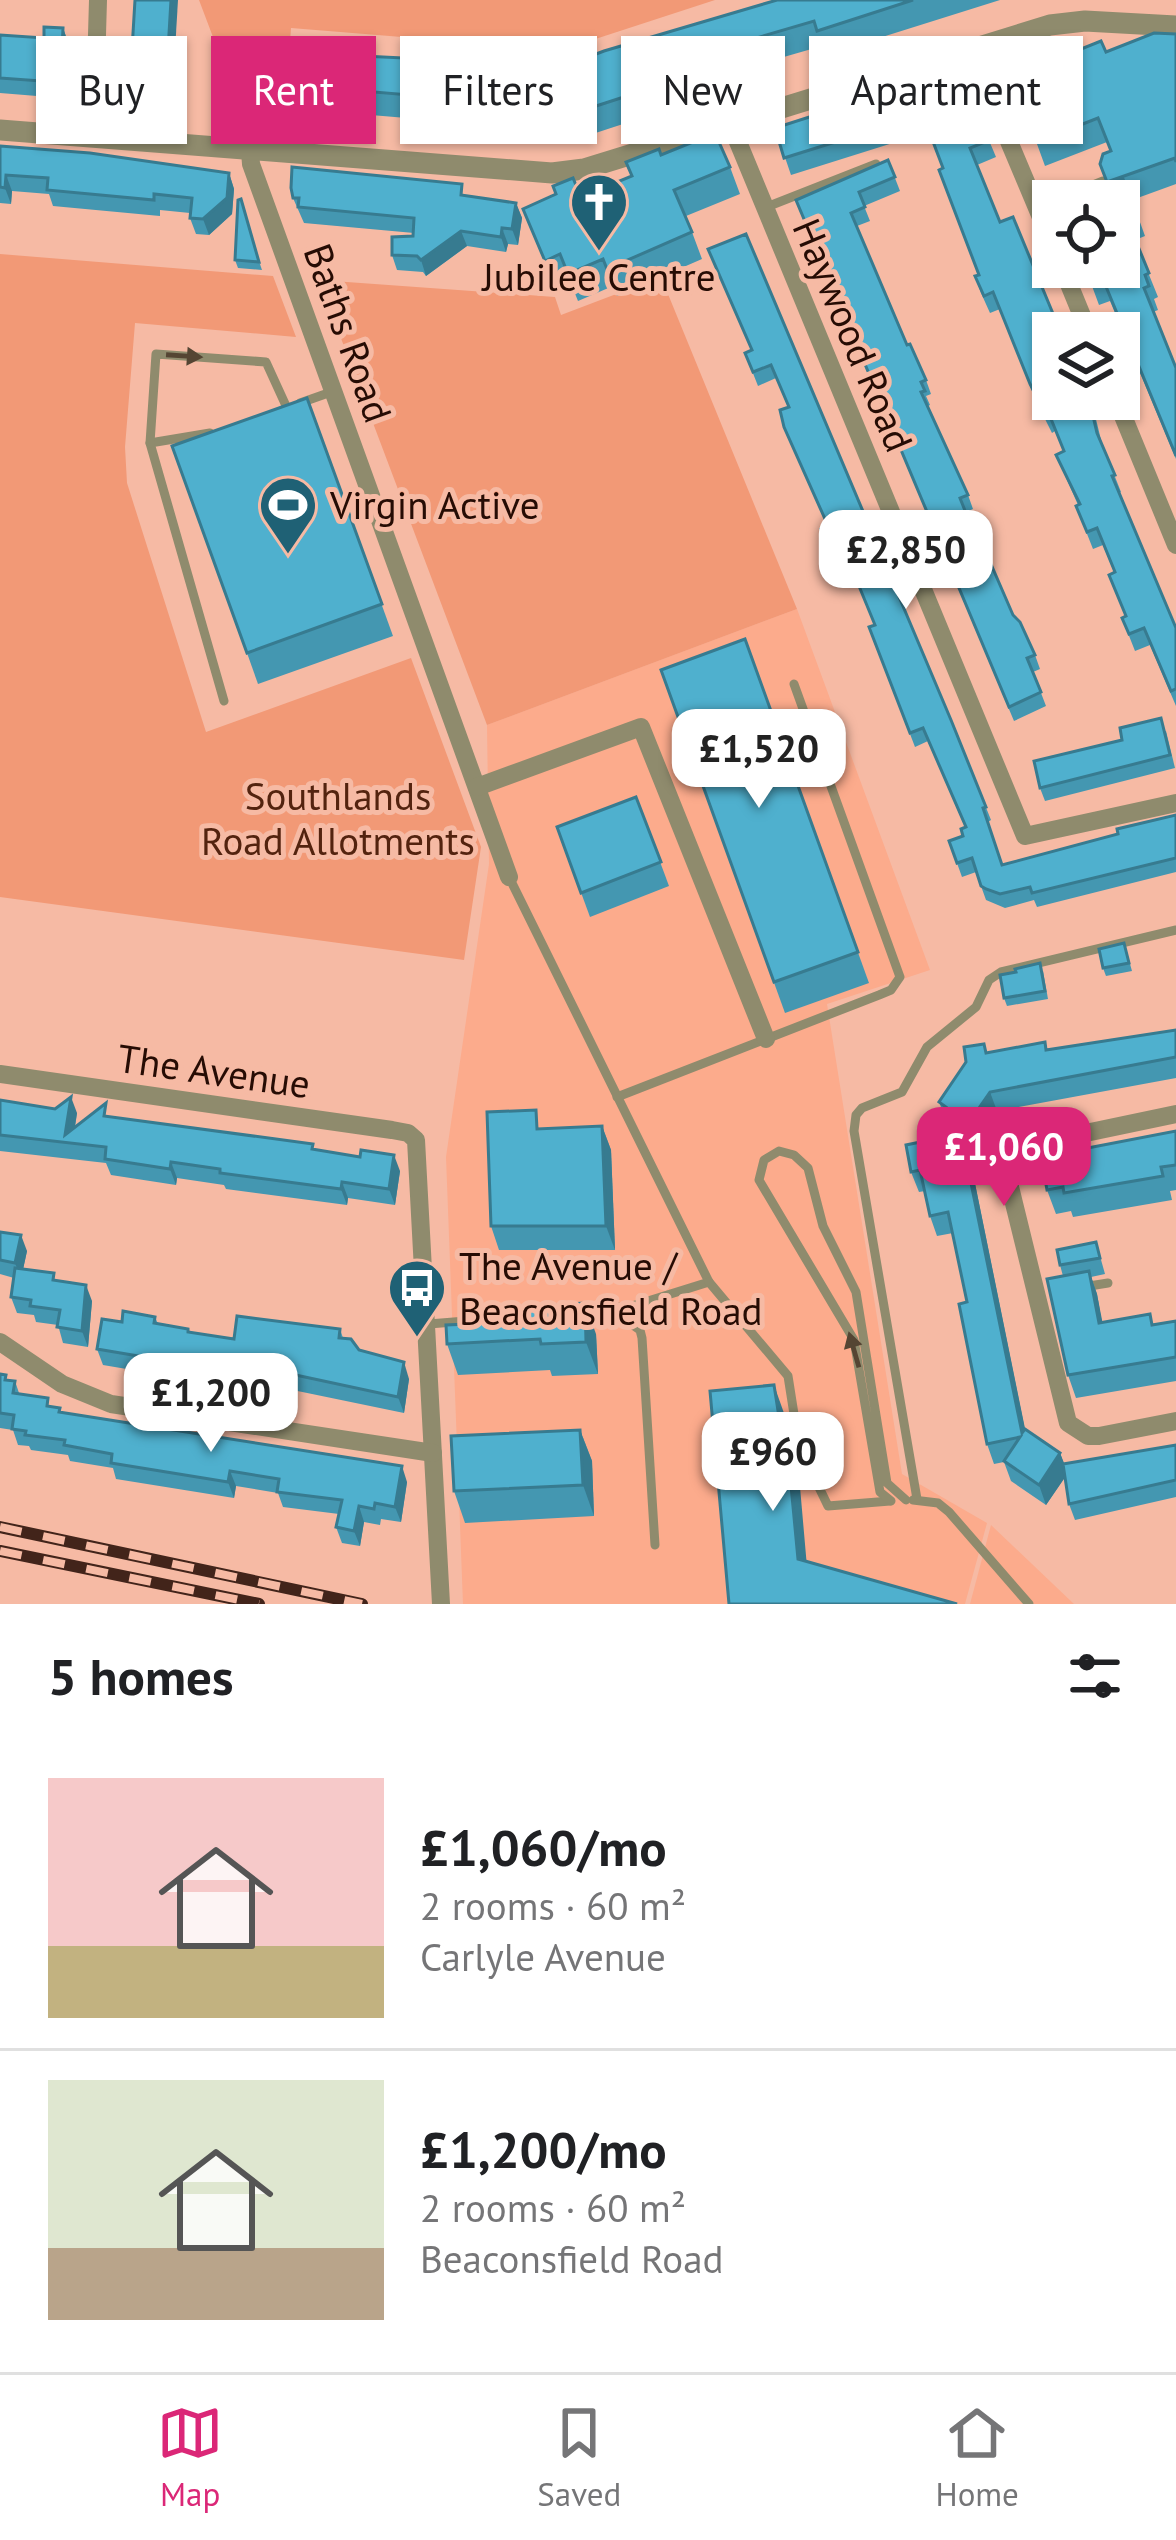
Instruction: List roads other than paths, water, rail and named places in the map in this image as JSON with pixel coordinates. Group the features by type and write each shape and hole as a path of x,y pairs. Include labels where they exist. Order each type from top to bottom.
{"street":[{"path":"97,36 98,0"},
{"path":"1018,36 1070,22 1176,26"},
{"path":"0,130 36,133"},
{"path":"166,144 552,173 584,169 667,144"},
{"name":"Haywood Road","path":"738,144 1025,836 1176,802"},
{"path":"1018,144 1036,180"},
{"name":"Baths Road","path":"250,151 509,877"},
{"path":"1125,420 1176,544"},
{"path":"477,787 641,727 766,1039"},
{"name":"The Avenue","path":"0,1074 408,1133 416,1140 429,1324"},
{"path":"1176,1114 1038,1144 1014,1159 1009,1183 1044,1294 1068,1423 1088,1436 1099,1436 1176,1421"},
{"path":"429,1324 441,1604"},
{"path":"0,1342 62,1384 111,1404 434,1453"}],"lane":[{"path":"764,208 876,164"},
{"path":"224,701 150,442 156,354 266,362 287,408"},
{"path":"268,414 334,392"},
{"path":"150,442 193,438 231,426"},
{"path":"617,1097 891,990 900,977 794,684"},
{"path":"509,877 709,1282 788,1376 800,1447 828,1506 912,1500 938,1503 1030,1604"},
{"path":"912,1500 858,1154 856,1114 902,1093 927,1047 976,1007 989,980 1001,972 1176,930"},
{"path":"890,1501 880,1492 854,1340 759,1180 764,1160 779,1151 794,1155 808,1168 824,1226 856,1292 887,1483 912,1500"},
{"path":"565,1312 632,1306 709,1282"},
{"path":"1072,1289 1108,1283"},
{"path":"609,1308 640,1330 642,1338 655,1545"},
{"path":"429,1324 499,1318"}],"railway":[{"path":"0,1527 362,1604"},
{"path":"0,1551 259,1604"}],"place":[{"name":"Jubilee Centre","path":"599,253"},
{"name":"Virgin Active","path":"288,556"},
{"name":"The Avenue / Beaconsfield Road","path":"417,1339"}],"park label":[{"name":"Southlands Road Allotments","path":"338,818"}]}
